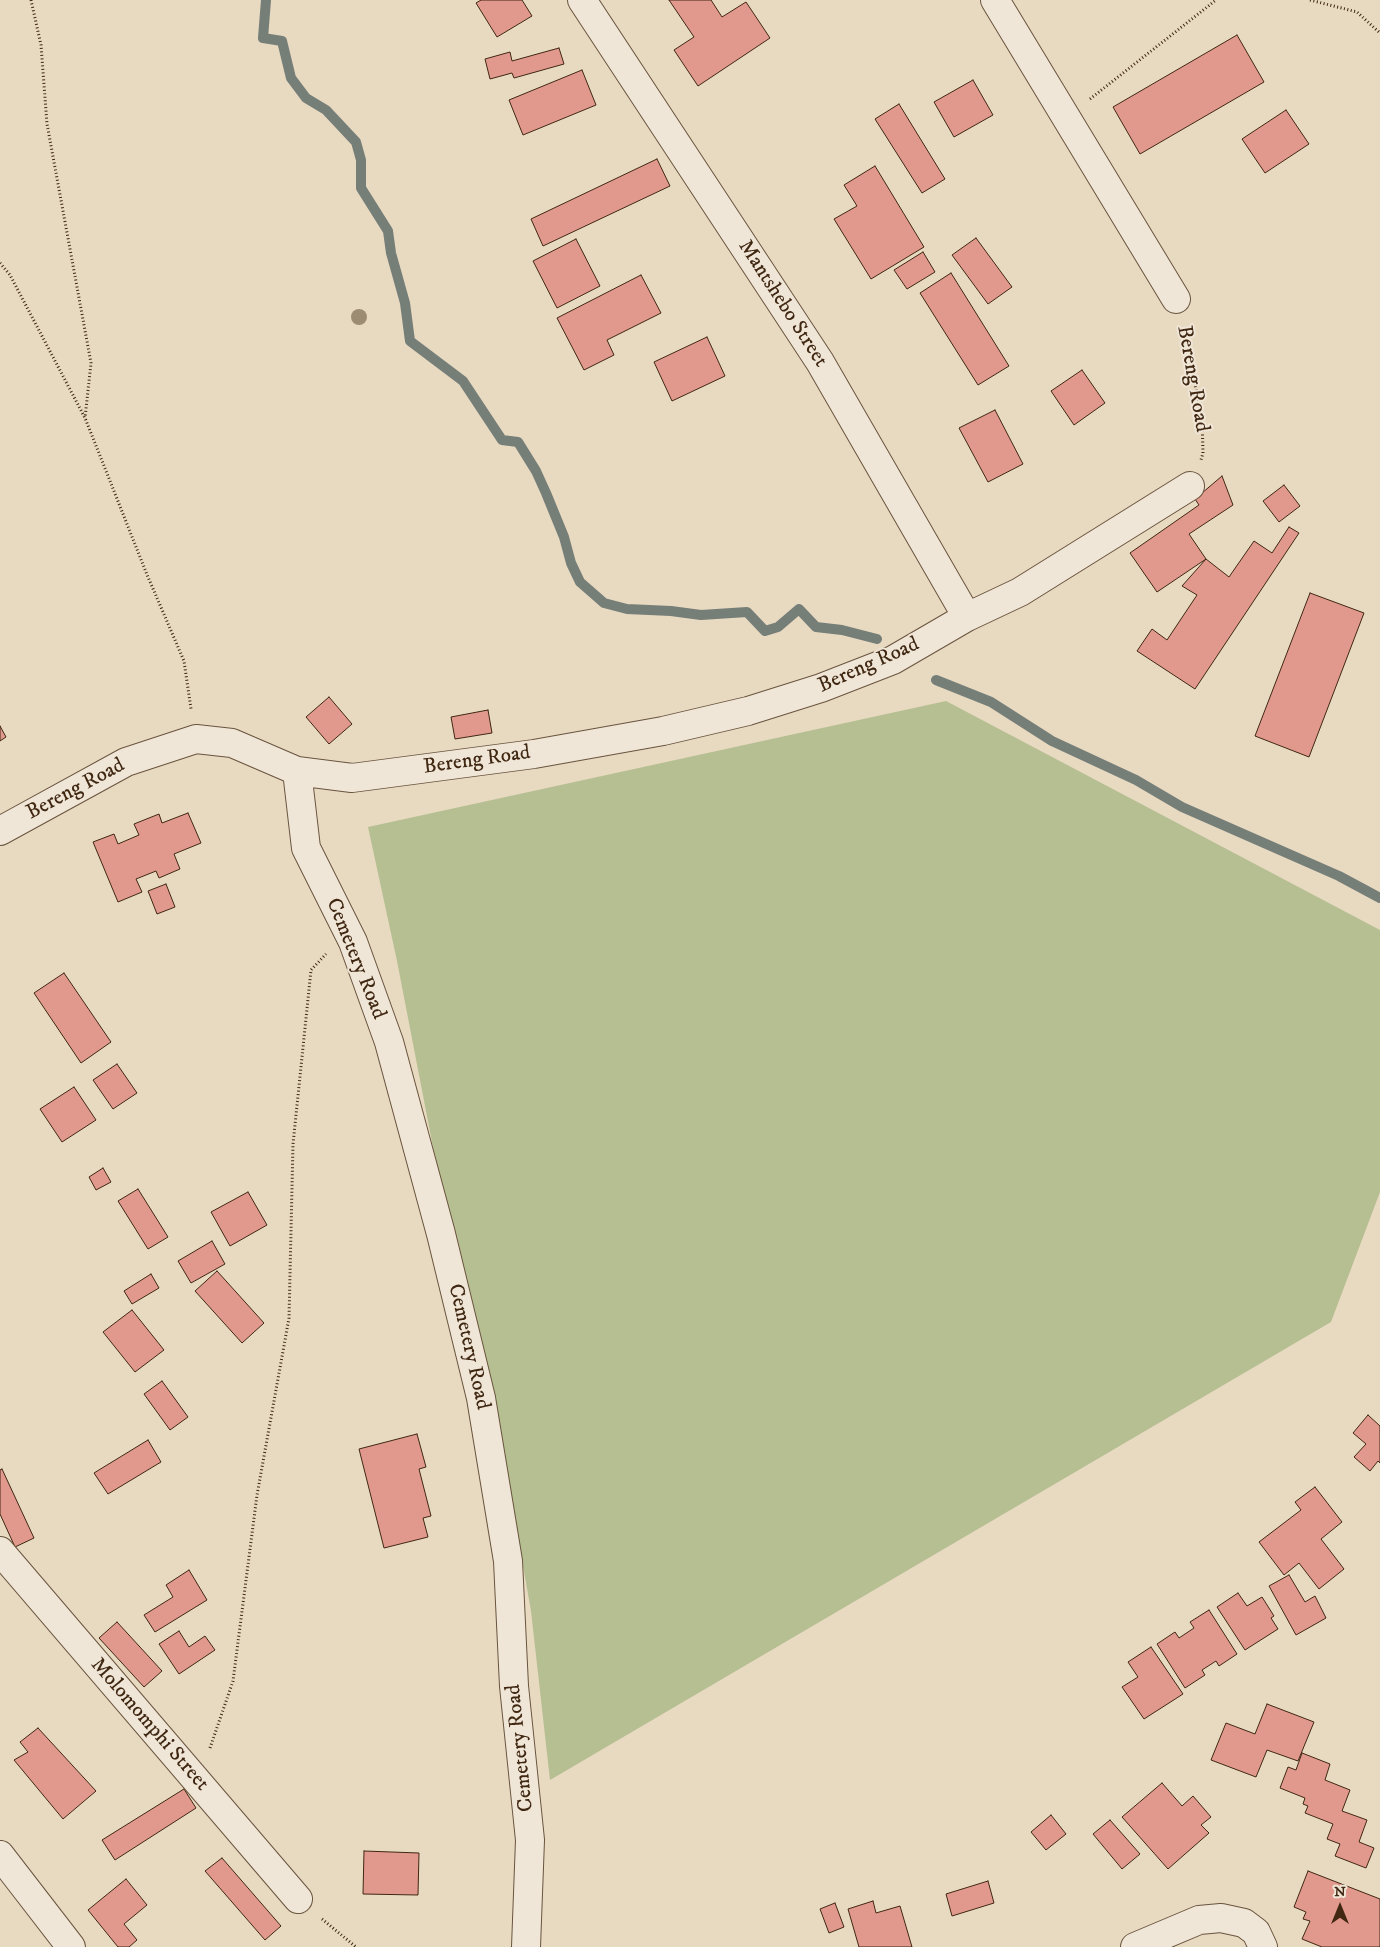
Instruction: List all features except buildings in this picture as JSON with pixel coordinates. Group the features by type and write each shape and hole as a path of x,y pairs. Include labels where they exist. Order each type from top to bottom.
{"street":[{"name":"Mantshebo Street","path":"582,0 820,362 967,616"},
{"name":"Bereng Road","path":"995,0 1176,298"},
{"name":"Bereng Road","path":"0,831 126,762 196,739 232,743 297,771 352,778 534,754 663,731 748,711 821,688 893,660 967,616 1020,592 1190,486"},
{"name":"Cemetery Road","path":"297,771 306,848 353,942 389,1042 441,1234 481,1398 508,1561 514,1686 530,1840 526,1947"},
{"name":"Molomomphi Street","path":"0,1551 298,1899"},
{"path":"0,1855 71,1947"},
{"path":"1135,1947 1199,1920 1221,1918 1244,1923 1256,1932 1263,1947"}],"path":[{"path":"31,0 41,45 48,124 92,363 85,418"},
{"path":"1066,118 1216,0"},
{"path":"1310,0 1357,12 1380,33"},
{"path":"0,263 10,275 85,418 148,577 184,661 196,739"},
{"name":"Bereng Road","path":"1176,298 1202,417 1203,454 1190,486"},
{"path":"198,1782 233,1680 257,1495 289,1318 293,1144 312,970 329,951 353,942"},
{"path":"298,1899 356,1947"}],"green space":[{"path":"946,701 1380,930 1380,1192 1331,1322 550,1780 531,1611 496,1413 449,1230 397,961 368,827"}],"waterway":[{"path":"266,0 263,38 282,41 291,78 306,98 326,110 356,142 361,160 361,188 388,231 391,253 405,303 410,341 463,381 502,440 518,442 536,471 546,493 564,537 571,563 580,582 604,603 627,609 671,611 701,615 747,612 765,631 778,627 799,609 816,627 842,630 877,639"},
{"path":"936,680 991,702 1052,741 1136,780 1182,807 1339,876 1380,898"}]}
